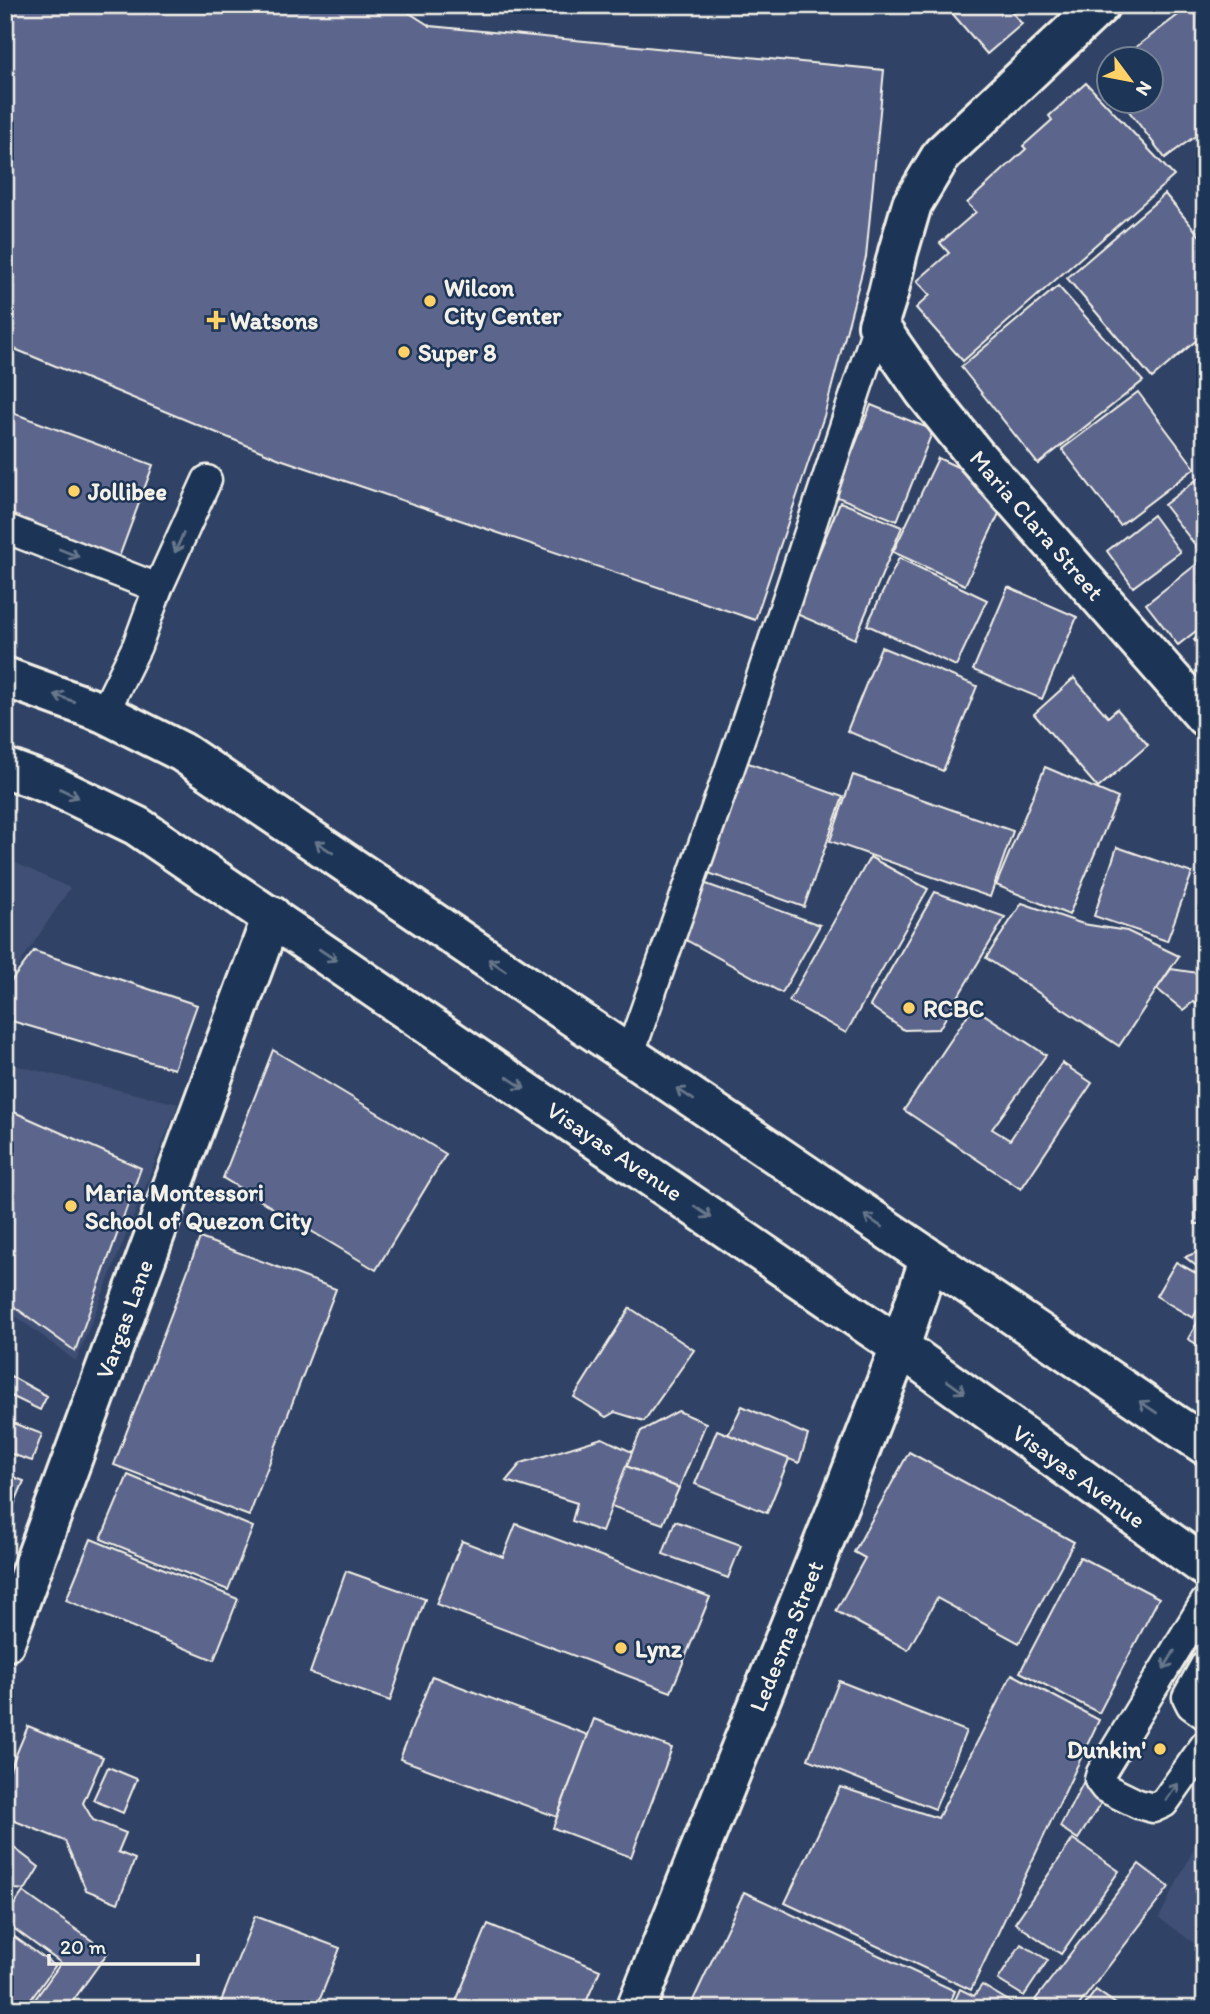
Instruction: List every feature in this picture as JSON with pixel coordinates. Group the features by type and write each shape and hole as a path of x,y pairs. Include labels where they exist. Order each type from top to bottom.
{"main road":[{"path":"878,325 912,204 942,154 1100,5"},
{"name":"Maria Clara Street","path":"878,325 917,382 976,456 1205,717"},
{"path":"5,677 104,713 181,752 1205,1445"},
{"name":"Visayas Avenue","path":"5,768 52,785 137,826 900,1347 1205,1567"},
{"name":"Vargas Lane","path":"5,1642 272,916"},
{"name":"Ledesma Street","path":"635,2009 838,1507 900,1347 929,1260"}],"lane":[{"path":"629,1056 745,724 878,325"},
{"path":"104,713 137,646 158,588 207,480"},
{"path":"5,527 158,588"},
{"path":"1205,1602 1099,1780 1116,1793 1153,1808 1164,1803 1205,1745"},
{"path":"1205,1665 1186,1697 1191,1705 1205,1715"}],"shaded area":[{"path":"5,858 70,888 5,986"},
{"name":"Maria Montessori School of Quezon City","path":"5,1063 178,1104 76,1361 5,1308"},
{"path":"1205,1827 1205,1951 1159,1918"}],"building":[{"name":"Wilcon City Center","path":"5,5 397,5 430,26 884,70 866,257 824,416 755,620 280,459 5,345"},
{"path":"945,5 1006,5 1022,24 987,54"},
{"path":"1171,5 1205,5 1205,129 1165,158 1133,116 1164,116 1164,46 1137,46 1178,15"},
{"path":"1086,83 1094,91 1094,116 1117,116 1174,176 963,361 916,308 930,295 917,281 949,253 940,243 976,212 967,203 1026,149 1023,146 1052,120 1049,116"},
{"path":"1165,194 1205,242 1205,333 1152,378 1067,278"},
{"path":"1058,286 1143,381 1038,464 961,367"},
{"path":"1138,392 1195,468 1120,525 1062,449"},
{"path":"871,405 933,430 897,521 835,496"},
{"name":"Jollibee","path":"5,410 153,465 118,560 5,518"},
{"path":"938,458 992,483 1004,503 965,585 893,552"},
{"path":"1205,473 1205,538 1196,546 1164,505"},
{"path":"840,502 902,527 855,639 794,613"},
{"path":"1153,515 1180,552 1133,587 1107,551"},
{"path":"899,558 987,600 956,666 867,625"},
{"path":"1198,563 1205,571 1205,624 1178,645 1146,604"},
{"path":"1008,587 1077,617 1042,699 973,670"},
{"path":"1205,631 1205,653 1194,640"},
{"path":"881,647 977,686 943,771 847,731"},
{"path":"1074,678 1108,717 1117,709 1148,745 1098,788 1034,714"},
{"path":"740,760 843,797 804,907 700,870"},
{"path":"1045,767 1118,798 1069,915 996,885"},
{"path":"853,775 1013,831 990,897 830,841"},
{"path":"1117,847 1192,873 1167,941 1094,916"},
{"path":"870,857 928,889 846,1033 789,1001"},
{"path":"698,881 820,925 782,993 679,936"},
{"path":"935,892 1005,917 939,1029 904,1030 870,1006"},
{"path":"1022,903 1083,924 1127,931 1179,956 1119,1046 986,958"},
{"path":"1205,915 1205,951 1195,948"},
{"path":"34,951 197,1005 174,1069 5,1019 5,989"},
{"path":"1171,969 1205,974 1205,1009 1193,1002 1183,1010 1157,989"},
{"path":"973,1007 1046,1055 992,1129 1010,1140 1062,1063 1092,1083 1021,1189 904,1110"},
{"path":"273,1050 446,1154 376,1270 223,1178"},
{"name":"Maria Montessori School of Quezon City","path":"5,1108 141,1168 75,1351 5,1300"},
{"path":"1205,1174 1205,1224 1195,1224 1194,1175"},
{"path":"200,1238 336,1289 249,1516 114,1465"},
{"path":"1205,1249 1205,1273 1185,1257"},
{"path":"1176,1262 1205,1278 1205,1297 1193,1318 1156,1296"},
{"path":"630,1308 694,1350 644,1421 615,1412 606,1417 574,1397"},
{"path":"1205,1309 1205,1349 1188,1339"},
{"path":"5,1373 47,1396 40,1410 5,1393"},
{"path":"742,1406 808,1435 799,1463 728,1435"},
{"path":"678,1411 706,1423 679,1488 626,1466 641,1431"},
{"path":"5,1420 42,1434 32,1461 5,1452"},
{"path":"717,1430 789,1459 767,1513 695,1484"},
{"path":"602,1438 632,1452 602,1532 572,1521 577,1503 506,1481 521,1463"},
{"path":"909,1452 1074,1542 1019,1643 937,1598 908,1650 836,1611 865,1558 854,1552"},
{"path":"626,1466 679,1488 663,1524 611,1506"},
{"path":"5,1474 24,1481 5,1526"},
{"path":"128,1475 253,1527 228,1590 101,1539"},
{"path":"675,1521 741,1545 728,1578 663,1554"},
{"name":"Lynz","path":"516,1524 710,1597 671,1692 436,1604 462,1541 503,1557"},
{"path":"91,1539 238,1599 214,1660 66,1600"},
{"path":"1080,1557 1159,1598 1099,1713 1020,1672"},
{"path":"346,1571 425,1599 390,1701 310,1673"},
{"path":"1012,1674 1099,1720 971,1990 785,1903 840,1787 938,1818"},
{"path":"432,1676 588,1735 557,1817 400,1759"},
{"path":"839,1681 966,1731 935,1809 808,1759"},
{"path":"594,1719 672,1748 631,1857 553,1828"},
{"path":"28,1726 103,1757 83,1803 93,1820 126,1833 118,1852 135,1859 118,1903 86,1890 65,1841 5,1817 5,1781"},
{"path":"108,1767 137,1779 123,1813 93,1800"},
{"path":"1083,1783 1103,1800 1078,1839 1060,1827"},
{"path":"1073,1839 1119,1871 1061,1954 1015,1923"},
{"path":"5,1841 39,1867 25,1890 5,1888"},
{"path":"1139,1864 1169,1887 1076,2009 1046,2009 1035,2000"},
{"path":"23,1892 108,1952 67,2009 28,2009 61,1963 5,1922"},
{"path":"744,1892 955,1991 947,2009 689,2009"},
{"path":"255,1916 340,1948 316,2009 218,2009"},
{"path":"488,1924 600,1970 583,2009 462,2009 454,2006"},
{"path":"5,1930 55,1966 24,2009 5,2009"},
{"path":"1021,1944 1048,1960 1024,1996 998,1980"},
{"path":"982,1985 1022,2009 951,2009 960,1989 974,1996"},
{"path":"1096,1990 1123,2009 1082,2009"}],"place":[{"name":"Wilcon City Center","path":"430,301"},
{"name":"Watsons","path":"216,320"},
{"name":"Super 8","path":"404,352"},
{"name":"Jollibee","path":"74,491"},
{"name":"RCBC","path":"909,1008"},
{"name":"Maria Montessori School of Quezon City","path":"71,1206"},
{"name":"Lynz","path":"621,1648"},
{"name":"Dunkin'","path":"1160,1749"}]}
